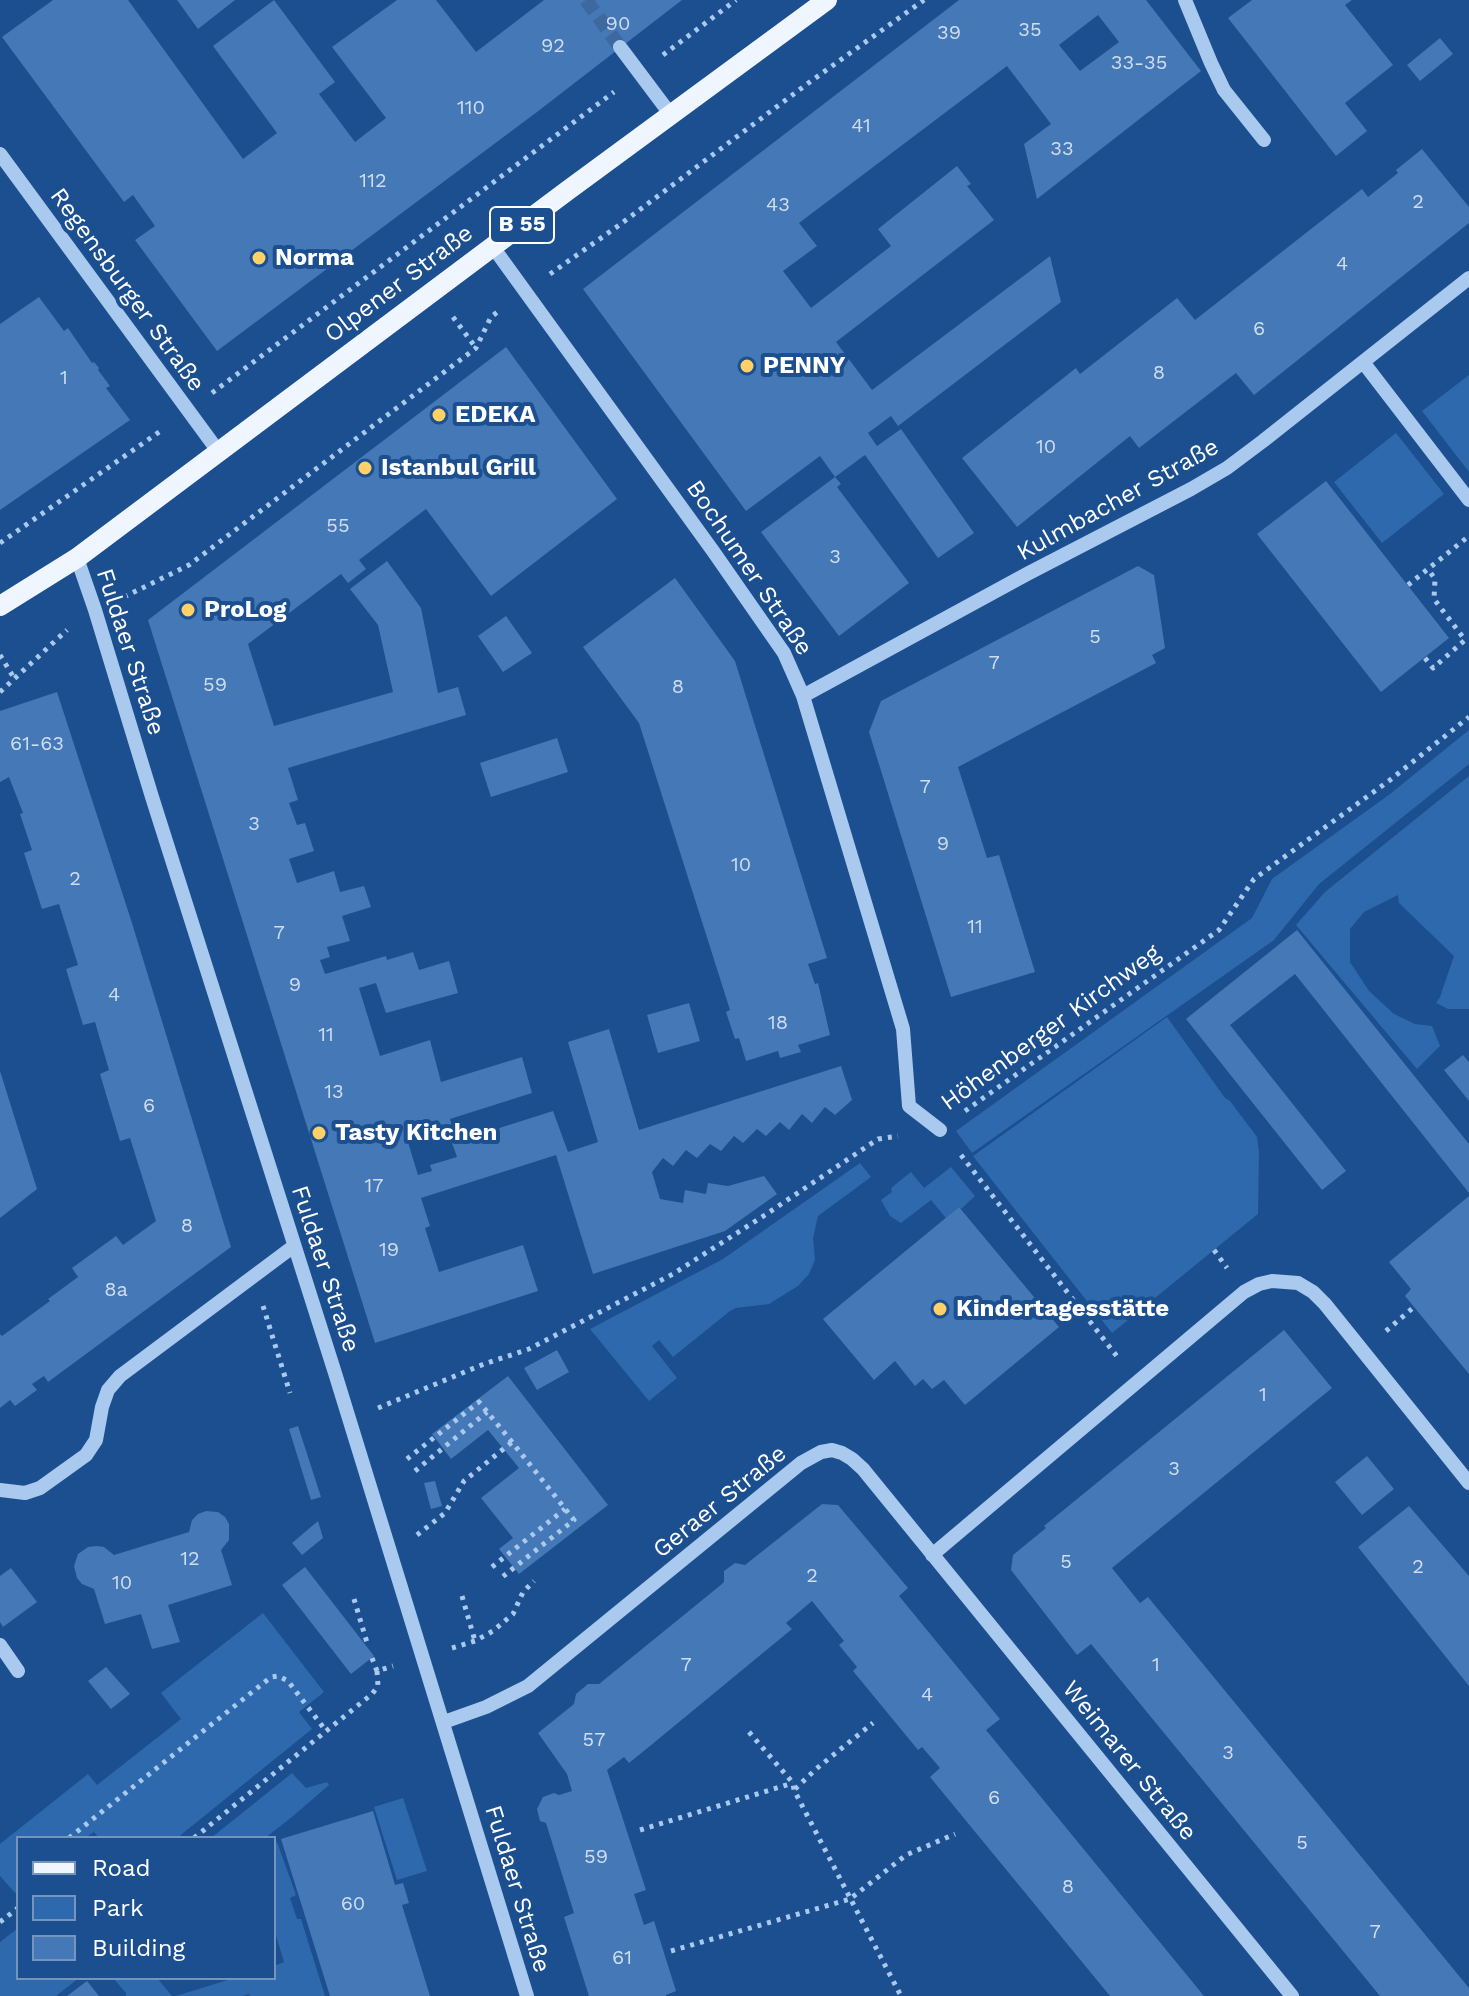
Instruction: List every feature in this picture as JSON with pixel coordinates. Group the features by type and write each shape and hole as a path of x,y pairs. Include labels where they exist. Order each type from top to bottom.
{"main road":[{"name":"Olpener Straße","path":"0,606 77,558 827,0"}],"street":[{"path":"1185,0 1224,90 1264,140"},
{"path":"620,47 671,115"},
{"name":"Regensburger Straße","path":"0,154 218,451"},
{"name":"Bochumer Straße","path":"493,247 784,653 803,696 903,1029 909,1106 940,1130"},
{"name":"Kulmbacher Straße","path":"803,696 1209,479 1263,441 1469,278"},
{"path":"1363,362 1469,500"},
{"name":"Fuldaer Straße","path":"77,558 424,1657 527,1996"},
{"path":"0,1490 25,1493 40,1488 86,1455 96,1440 108,1390 120,1376 294,1246"},
{"path":"932,1555 1244,1292 1272,1281 1298,1283 1325,1304 1469,1483"},
{"name":"Geraer Straße","path":"444,1722 486,1707 528,1686 783,1477 821,1452 832,1450 852,1459 932,1555"},
{"name":"Weimarer Straße","path":"932,1555 1292,1996"},
{"path":"0,1645 18,1671"}],"path":[{"path":"0,543 189,410 736,0"},
{"path":"0,692 57,637 95,610 189,565 476,348 491,317 920,1"},
{"path":"1408,585 1469,536"},
{"path":"1425,658 1433,668 1465,640 1434,599 1435,579 1428,569"},
{"path":"0,655 14,678"},
{"name":"Höhenberger Kirchweg","path":"349,1420 484,1364 529,1349 673,1274 878,1139 940,1130 1219,930 1254,879 1390,780 1469,717"},
{"path":"940,1130 1136,1381"},
{"path":"254,1276 290,1393"},
{"path":"1393,1325 1414,1307"},
{"path":"407,1459 479,1402 574,1520 501,1578"},
{"path":"415,1471 487,1412"},
{"path":"392,1556 445,1513 464,1481 512,1442"},
{"path":"492,1567 565,1509"},
{"path":"377,1671 475,1641 493,1631 513,1614 523,1592 534,1581"},
{"path":"462,1596 475,1641"},
{"path":"354,1599 368,1646"},
{"path":"196,1836 376,1690 379,1680 372,1658"},
{"path":"72,1836 271,1677 278,1676 288,1681 326,1731"},
{"path":"640,1830 794,1787 873,1723"},
{"path":"749,1732 794,1787 901,1996"},
{"path":"671,1951 850,1899 906,1855 955,1834"},
{"path":"0,1922 16,1910"}],"green space":[{"path":"1469,375 1469,472 1422,411"},
{"path":"1396,433 1444,494 1382,543 1334,482"},
{"path":"1469,730 1469,764 1319,884 1274,940 972,1153 956,1131 1252,918 1272,879 1390,794"},
{"path":"1469,776 1469,1009 1448,1009 1436,1003 1454,956 1399,903 1398,895 1364,912 1350,929 1350,962 1369,991 1394,1014 1415,1024 1432,1026 1440,1046 1417,1069 1296,925 1325,892"},
{"path":"1167,1017 1257,1137 1258,1214 1112,1333 973,1156"},
{"path":"860,1163 871,1177 818,1216 813,1238 815,1260 809,1274 798,1286 769,1304 730,1311 673,1357 659,1340 652,1346 677,1378 649,1401 590,1329 723,1259"},
{"path":"951,1167 975,1196 961,1209 959,1207 946,1218 931,1200 901,1223 890,1216 881,1200 892,1192 891,1188 911,1172 924,1188"},
{"path":"263,1613 324,1692 299,1712 312,1729 179,1836 97,1836 94,1832 88,1836 16,1836 15,1893 0,1876 0,1844 88,1774 97,1785 181,1719 161,1693"},
{"path":"292,1773 306,1788 327,1782 329,1785 268,1836 213,1836"},
{"path":"403,1798 427,1871 397,1880 374,1807"},
{"path":"276,1842 296,1895 290,1898 297,1919 301,1919 325,1996 176,1996 228,1980 276,1980 276,1965 284,1962 276,1936"},
{"path":"16,1930 16,1980 76,1980 56,1996 0,1996 0,1942"},
{"path":"115,1980 159,1980 172,1996 126,1996"}],"building":[{"path":"53,0 128,0 243,159 277,133 213,46 274,0 335,82 319,94 355,142 386,118 332,47 397,0 436,0 476,52 544,0 682,0 217,351 135,240 155,226 133,195 124,202 2,37"},
{"path":"177,0 235,0 198,29"},
{"path":"959,0 1146,0 1201,71 1037,199 1024,144 1051,124 1007,66 799,223 817,246 783,271 811,308 891,246 878,229 957,166 971,184 967,186 994,220 836,342 872,390 1050,256 1061,302 898,426 891,416 868,433 877,446 901,429 974,533 938,558 865,455 835,477 820,456 746,511 583,289","holes":["1098,15 1119,42 1080,71 1059,45"]},
{"path":"1252,0 1352,0 1345,5 1393,65 1345,103 1367,131 1336,156 1228,18"},
{"path":"1440,38 1453,54 1420,81 1407,65"},
{"path":"1422,149 1469,207 1469,223 1254,395 1236,373 1139,448 1130,436 1017,527 962,458 1076,368 1080,374 1177,298 1195,320 1362,189 1368,197"},
{"path":"39,297 64,331 68,328 92,363 99,368 110,386 106,388 130,420 0,510 0,324"},
{"path":"506,347 617,499 491,596 426,509 359,560 366,569 348,583 341,574 248,644 274,726 393,692 378,625 350,589 387,561 421,608 438,693 458,687 466,715 288,768 298,800 289,803 297,825 305,823 314,851 289,859 297,883 334,871 340,892 364,886 371,907 342,916 350,941 327,947 330,957 320,960 325,974 386,956 387,960 413,952 419,970 449,961 458,993 386,1013 376,983 359,988 380,1056 430,1040 441,1082 522,1057 532,1093 450,1119 452,1125 407,1139 418,1175 432,1171 430,1165 457,1157 452,1143 553,1111 568,1152 598,1142 568,1042 609,1029 639,1130 841,1066 852,1100 835,1115 825,1107 812,1123 802,1114 789,1130 780,1122 766,1136 757,1129 743,1143 734,1136 721,1151 710,1144 697,1158 686,1150 673,1166 663,1158 652,1172 660,1199 683,1203 685,1190 706,1194 708,1183 728,1186 764,1176 777,1194 725,1231 593,1274 556,1155 421,1198 430,1226 425,1228 439,1272 523,1245 538,1291 375,1343 148,620"},
{"path":"835,477 841,484 837,487 909,583 839,636 761,532"},
{"path":"1326,481 1449,638 1381,692 1257,534"},
{"path":"1138,566 1154,575 1165,648 1152,655 1156,663 958,767 987,858 999,855 1035,972 951,997 869,732 881,701"},
{"path":"675,578 735,661 827,958 808,964 815,984 818,983 830,1035 798,1045 801,1052 780,1058 778,1051 746,1061 739,1038 735,1039 726,1012 730,1010 639,723 583,647"},
{"path":"506,616 532,653 503,672 478,636"},
{"path":"57,692 132,923 231,1247 48,1382 44,1376 32,1384 37,1390 15,1406 10,1400 0,1408 0,1334 2,1336 50,1301 48,1299 78,1277 72,1268 116,1236 123,1245 156,1221 130,1138 120,1141 100,1074 109,1070 95,1022 83,1025 66,969 78,965 59,904 42,909 24,853 32,850 20,814 23,813 9,777 0,782 0,711"},
{"path":"557,738 568,772 491,797 480,763"},
{"path":"1297,930 1469,1144 1469,1193 1295,974 1230,1025 1346,1171 1322,1190 1186,1019"},
{"path":"689,1003 700,1041 658,1053 647,1015"},
{"path":"1463,1055 1469,1062 1469,1101 1444,1070"},
{"path":"0,1071 37,1189 0,1218"},
{"path":"1469,1196 1469,1374 1405,1296 1411,1289 1389,1262"},
{"name":"Kindertagesstätte","path":"959,1207 1059,1327 965,1405 944,1380 932,1389 923,1379 915,1386 895,1361 874,1380 823,1319"},
{"path":"1284,1330 1332,1388 1112,1568 1140,1603 1148,1597 1469,1988 1469,1996 1380,1996 1091,1644 1077,1655 1011,1570 1013,1555 1046,1528 1044,1526"},
{"path":"557,1350 569,1372 537,1390 524,1368"},
{"path":"508,1376 608,1505 519,1574 499,1549 513,1538 481,1498 519,1468 488,1430 451,1459 432,1434"},
{"path":"298,1426 321,1497 311,1500 289,1429"},
{"path":"1367,1456 1394,1489 1362,1515 1335,1482"},
{"path":"435,1481 442,1506 431,1509 424,1483"},
{"path":"822,1504 838,1505 908,1588 899,1596 1000,1719 986,1730 1204,1996 1110,1996 930,1777 940,1768 922,1747 918,1750 853,1671 857,1667 839,1645 844,1641 812,1601 786,1623 792,1629 629,1763 624,1757 607,1770 646,1890 634,1894 644,1925 654,1921 676,1991 666,1996 589,1996 564,1917 574,1913 546,1823 540,1821 537,1809 543,1797 572,1791 567,1774 538,1733 574,1704 576,1694 588,1684 599,1684 722,1584 724,1571 735,1563 745,1565"},
{"path":"1409,1506 1469,1576 1469,1686 1358,1547"},
{"path":"206,1511 218,1512 229,1524 229,1540 221,1550 232,1585 168,1605 180,1642 152,1649 141,1614 105,1624 94,1589 77,1578 74,1566 78,1554 88,1547 97,1546 114,1555 189,1532 192,1520"},
{"path":"318,1521 323,1538 302,1555 292,1543"},
{"path":"305,1567 374,1656 351,1674 282,1585"},
{"path":"11,1568 37,1602 3,1627 0,1622 0,1576"},
{"path":"106,1667 130,1694 111,1709 88,1681"},
{"path":"373,1811 395,1885 403,1883 409,1903 402,1905 430,1996 330,1996 281,1839"},
{"path":"87,1981 99,1996 67,1996"}],"tunnel":[{"path":"586,0 620,47"}],"place":[{"name":"Norma","path":"259,258"},
{"name":"PENNY","path":"747,366"},
{"name":"EDEKA","path":"439,415"},
{"name":"Istanbul Grill","path":"365,468"},
{"name":"ProLog","path":"188,610"},
{"name":"Tasty Kitchen","path":"319,1133"},
{"name":"Kindertagesstätte","path":"940,1309"}]}
